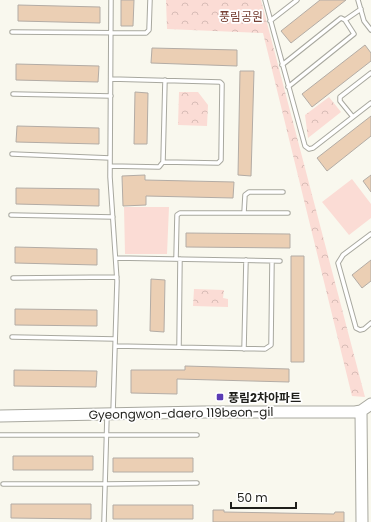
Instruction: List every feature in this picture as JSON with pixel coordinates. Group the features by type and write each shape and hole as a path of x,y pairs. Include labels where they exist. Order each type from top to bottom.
{"street":[{"path":"362,522 361,411 371,404"},
{"name":"Gyeongwon-daero 119beon-gil","path":"0,416 361,411"}],"lane":[{"path":"104,522 106,436 110,414 115,346 117,277 110,166 112,0"},
{"path":"12,32 146,33 149,30 150,0"},
{"path":"265,0 305,146 309,149 313,148 371,103"},
{"path":"270,21 297,0"},
{"path":"358,0 364,21 371,30"},
{"path":"345,20 361,9"},
{"path":"282,64 341,18 345,20 354,34 288,87"},
{"path":"352,117 340,101 340,97 371,73"},
{"path":"111,78 220,82 222,84 221,160 218,163 163,162"},
{"path":"110,166 159,167 163,162 165,80"},
{"path":"13,94 111,96"},
{"path":"12,154 110,158"},
{"path":"244,213 245,195 249,192 283,192"},
{"path":"179,348 177,215 180,213 288,213"},
{"path":"11,215 113,217"},
{"path":"371,234 343,255 338,263 356,328 360,330 364,329 371,323"},
{"path":"116,258 280,261"},
{"path":"244,349 246,260"},
{"path":"115,346 265,349 271,345 272,261"},
{"path":"13,278 117,277"},
{"path":"12,337 115,339"},
{"path":"0,435 197,435"},
{"path":"3,484 197,482"}],"green space":[{"name":"풍림공원","path":"166,0 261,0 365,397 352,396 263,33 167,29"},
{"path":"179,92 198,92 208,105 207,126 178,125"},
{"path":"329,97 341,112 308,138 305,115"},
{"path":"352,179 371,204 371,218 349,235 322,202"},
{"path":"124,207 169,207 167,254 125,254"},
{"path":"194,289 224,290 223,298 228,299 228,307 193,306"}],"building":[{"path":"121,0 134,0 133,26 121,26"},
{"path":"320,0 346,0 291,43 281,31"},
{"path":"18,5 100,7 100,23 18,21"},
{"path":"365,45 371,53 371,61 312,107 302,94"},
{"path":"152,48 237,50 237,66 151,63"},
{"path":"16,64 99,66 98,82 16,80"},
{"path":"240,71 254,71 251,176 238,175"},
{"path":"135,92 148,93 147,144 134,144"},
{"path":"371,116 371,136 327,171 317,158"},
{"path":"17,126 99,128 99,144 16,142"},
{"path":"145,175 145,180 234,182 233,198 146,196 146,205 123,206 122,176"},
{"path":"371,175 371,192 363,181"},
{"path":"16,188 99,189 99,206 16,204"},
{"path":"186,233 290,234 290,248 186,247"},
{"path":"15,247 97,249 97,265 15,263"},
{"path":"291,256 304,256 304,362 291,362"},
{"path":"371,260 371,281 362,288 352,275"},
{"path":"151,279 165,280 164,332 150,331"},
{"path":"15,309 97,310 97,326 15,325"},
{"path":"185,366 289,369 289,382 177,379 177,394 131,393 131,370 185,370"},
{"path":"14,370 97,371 96,387 14,386"},
{"path":"13,456 93,456 93,470 13,470"},
{"path":"113,458 193,458 193,472 113,472"},
{"path":"11,504 91,504 91,519 11,518"},
{"path":"113,505 193,505 193,519 113,519"},
{"path":"213,510 224,510 224,512 334,514 335,512 344,512 344,522 213,522"}],"place":[{"name":"풍림2차아파트","path":"220,397"}]}
